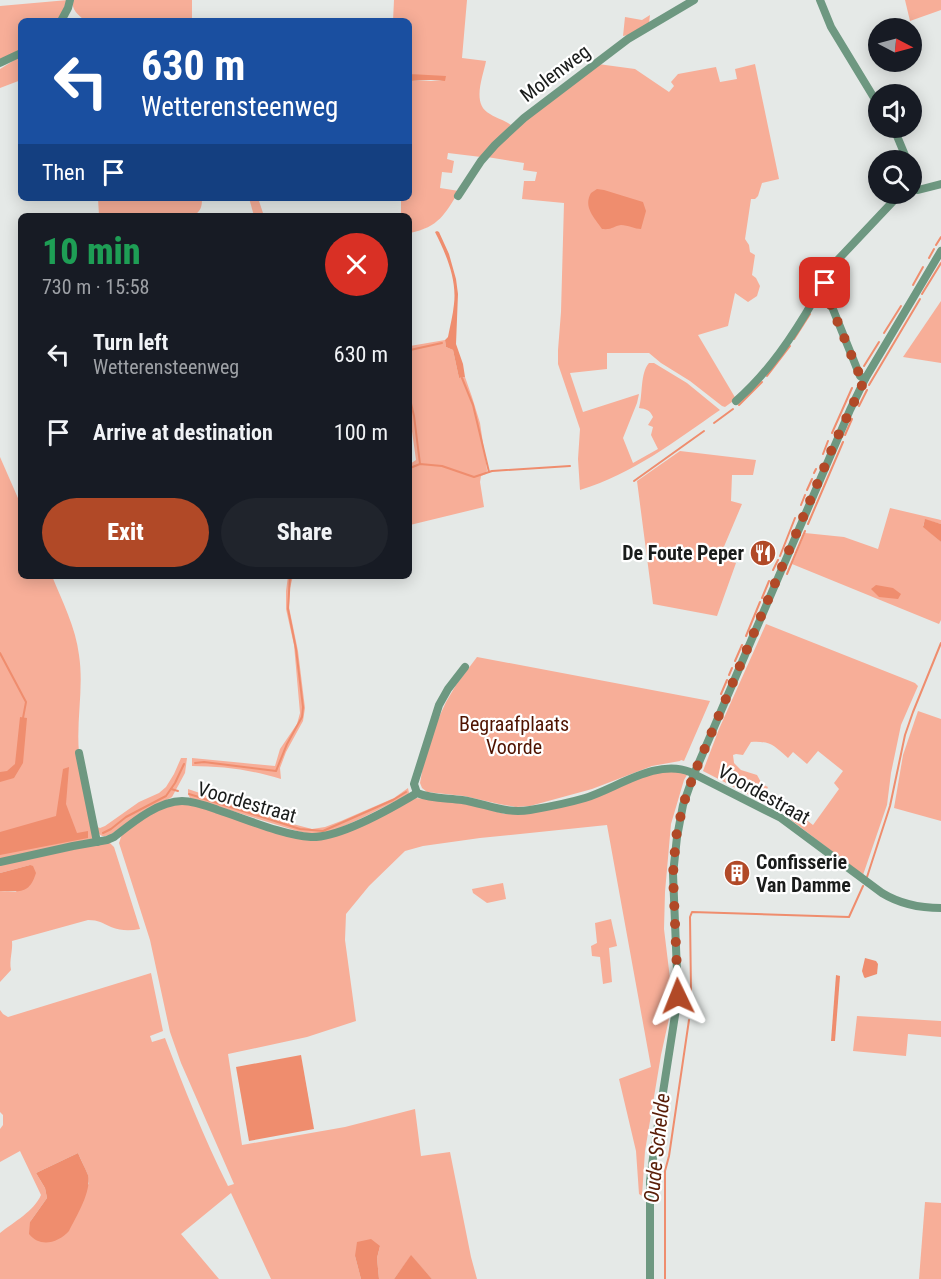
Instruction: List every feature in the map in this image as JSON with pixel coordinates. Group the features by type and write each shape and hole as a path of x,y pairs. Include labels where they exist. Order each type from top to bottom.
{"street":[{"path":"63,18 70,0"},
{"name":"Molenweg","path":"458,196 495,145 524,117 628,39 694,0"},
{"path":"820,0 831,27 868,88"},
{"path":"0,63 18,54"},
{"path":"922,189 941,184"},
{"path":"865,379 860,376 826,292 826,279 832,266 891,204"},
{"path":"650,1279 650,1181 678,996 673,874 676,837 683,805 694,774 835,442 865,379 941,251"},
{"path":"736,401 763,375 783,350 814,298 826,292"},
{"path":"417,793 414,784 438,705 465,667"},
{"path":"79,753 97,842"},
{"name":"Voordestraat","path":"0,862 114,837 152,810 182,801 204,805 311,837 337,833 354,826 417,793 424,796 462,800 496,809 531,810 585,798 653,770 666,767 681,768 781,818 892,899 904,904 941,908"}],"green space":[{"path":"68,0 59,18 18,18 18,52 0,61 0,6"},
{"path":"73,0 192,0 192,18 82,18 74,9"},
{"path":"394,0 467,0 462,58 486,61 480,90 481,104 484,110 511,125 481,157 448,153 447,159 454,161 452,173 442,172 440,188 459,191 435,223 412,232 412,213 401,213 401,201 412,201 412,81 445,81 412,74 412,18 393,18"},
{"path":"905,0 941,0 941,10 918,18 909,18"},
{"path":"650,15 649,23 623,36 625,17 642,20"},
{"path":"18,58 18,81 0,88 0,69"},
{"path":"598,64 635,69 669,92 674,86 671,82 678,74 716,67 720,82 737,79 735,69 755,64 779,179 762,183 758,196 751,199 745,239 750,252 755,255 752,275 760,286 757,296 748,302 735,293 728,326 698,335 736,399 725,407 722,406 649,353 607,353 607,369 570,373 583,412 639,394 623,438 633,463 658,449 651,435 653,427 648,425 653,417 648,410 639,408 644,372 649,363 654,363 687,383 720,410 636,466 580,490 578,459 580,429 558,364 564,203 522,199 524,181 535,181 537,172 523,170 524,163 487,157 514,129"},
{"path":"98,201 202,201 197,213 99,213"},
{"path":"250,201 259,201 263,213 253,213"},
{"path":"941,301 941,363 903,357"},
{"path":"445,340 446,347 453,350 459,378 465,377 480,423 487,470 486,474 481,476 480,482 484,507 412,525 412,463 416,460 412,431 412,346"},
{"path":"680,451 756,460 753,475 732,475 731,501 742,504 720,556 736,563 717,616 653,604 637,481"},
{"path":"0,457 18,498 18,579 53,579 75,635 80,667 79,753 97,842 0,862"},
{"path":"890,508 941,520 941,524 925,520 923,526 941,542 941,620 939,624 792,564 805,533 844,537 878,549"},
{"path":"288,579 292,579 289,607 298,651 305,708 303,721 280,768 281,779 237,769 192,766 192,758 275,766 280,749 297,724 300,713 294,645 286,609"},
{"path":"766,624 918,686 901,725 887,805 863,875 791,820 796,812 813,825 839,789 834,783 843,771 818,751 807,764 793,752 788,758 775,747 763,742 751,742 743,755 733,755 734,763 741,770 757,775 762,784 768,787 761,801 703,771 719,729"},
{"name":"Begraafplaats Voorde","path":"477,657 710,701 684,761 652,766 592,789 530,806 516,807 464,796 427,792 420,783 435,726 456,685"},
{"path":"918,711 941,719 941,821 894,808 903,755"},
{"path":"181,758 187,758 185,773 172,797 134,818 110,835 99,834 97,827 105,826 139,802 159,793 166,787"},
{"path":"679,771 687,775 671,824 664,929 672,995 645,1151 642,1196 639,1194 636,1151 619,1079 651,1067 607,825 480,838 423,846 405,851 369,886 346,914 345,940 356,1021 307,1037 228,1054 242,1145 345,1127 415,1109 421,1156 450,1152 477,1279 432,1279 411,1256 394,1279 379,1279 377,1258 380,1246 355,1256 361,1279 271,1279 231,1193 181,1234 219,1279 0,1279 0,1233 29,1211 41,1195 20,1151 0,1162 0,1129 3,1125 3,1115 0,1112 0,1010 8,1017 151,973 163,1031 150,1036 152,1042 165,1038 219,1168 228,1186 234,1184 181,1063 170,1032 150,940 119,843 122,834 152,813 167,806 182,804 292,836 326,838 414,798 472,805 505,814 532,813 584,800 654,773","holes":["78,1153 88,1175 89,1184 30,1222 47,1198 45,1188 36,1173"]},
{"path":"408,788 409,793 406,796 362,818 324,833 297,831 190,798 188,794 188,789 312,829 341,821 394,798"},
{"path":"109,842 114,847 140,929 122,930 98,921 88,920 12,941 11,970 0,982 0,891 16,892 30,865 0,873 0,865"},
{"path":"503,883 506,899 487,903 473,893 472,889"},
{"path":"611,919 617,946 609,948 612,982 603,984 600,957 592,956 591,946 597,943 595,923"},
{"path":"857,1016 941,1021 941,1037 908,1034 906,1056 853,1051"},
{"path":"925,1202 941,1203 941,1279 919,1279"}],"shaded area":[{"path":"412,74 446,76 445,81 412,81"},
{"path":"597,189 643,202 646,211 641,229 621,225 602,229 590,212 588,203 591,193"},
{"path":"437,231 449,254 456,279 458,294 456,344 465,377 459,378 453,350 446,347 445,340 448,337 454,308 454,285 447,258 435,232"},
{"path":"925,519 941,524 941,542 923,527"},
{"path":"876,585 893,588 901,594 898,599 879,597 871,589"},
{"path":"20,717 27,718 23,763 14,778 0,782 0,772 7,771 15,764"},
{"path":"69,767 66,804 77,833 88,831 88,838 0,855 0,832 56,816 63,769"},
{"path":"30,865 36,873 27,888 18,891 0,891 0,873"},
{"path":"865,958 876,961 878,964 877,974 865,978 862,971"},
{"path":"836,975 840,976 835,1041 831,1041"},
{"path":"301,1055 314,1129 249,1141 236,1067"},
{"path":"78,1153 89,1181 83,1204 65,1235 54,1241 38,1241 29,1234 30,1222 47,1198 45,1188 36,1173"},
{"path":"371,1239 380,1246 377,1258 379,1279 361,1279 355,1256 357,1242"},
{"path":"411,1255 432,1279 394,1279"}],"waterway":[{"path":"936,245 941,237"},
{"path":"929,258 934,249"},
{"path":"922,294 941,263"},
{"path":"913,285 923,267"},
{"path":"869,385 920,299"},
{"path":"884,333 901,306"},
{"path":"794,339 810,314"},
{"path":"864,366 879,342"},
{"path":"412,350 442,343"},
{"path":"767,376 790,346"},
{"path":"462,378 473,405 489,472"},
{"path":"739,405 762,382"},
{"path":"832,433 852,388"},
{"path":"859,406 867,390"},
{"path":"412,408 420,464"},
{"path":"714,423 733,409"},
{"path":"845,435 852,419"},
{"path":"634,481 704,431"},
{"path":"823,454 828,441"},
{"path":"808,524 843,442"},
{"path":"412,467 420,464 442,466 474,477 492,471 570,466"},
{"path":"814,473 816,469"},
{"path":"807,490 812,479"},
{"path":"801,505 805,495"},
{"path":"780,556 795,518"},
{"path":"787,574 805,531"},
{"path":"773,570 778,560"},
{"path":"195,763 204,762 276,771 287,744 302,717 303,707 296,649 288,609 290,579"},
{"path":"762,598 769,581"},
{"path":"746,636 760,602"},
{"name":"Oude Schelde","path":"867,877 890,806 905,735 941,643"},
{"path":"735,661 742,645"},
{"path":"0,653 26,702 23,718"},
{"path":"729,675 732,668"},
{"path":"721,694 727,680"},
{"path":"103,833 126,817 166,796 184,764"},
{"path":"171,789 178,791"},
{"path":"189,794 300,829 323,831 406,792"},
{"name":"Oude Schelde","path":"690,1012 690,917 692,912 849,917 863,886"},
{"name":"Oude Schelde","path":"665,1279 665,1171 689,1020"}],"place":[{"name":"De Foute Peper","path":"763,553"},
{"name":"Confisserie Van Damme","path":"737,873"}],"route":[{"path":"678,996 673,874 676,837 683,805 694,774 828,459 865,379 860,376 829,301 825,283"}]}
